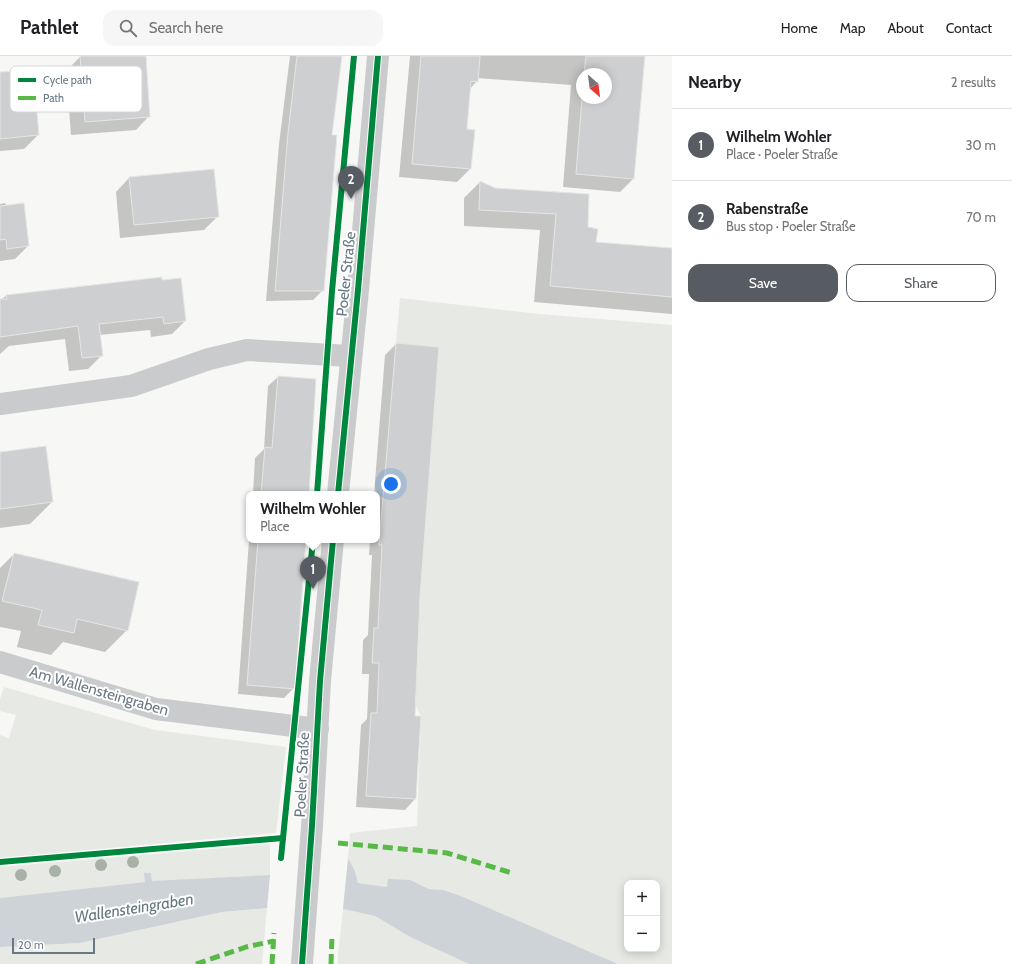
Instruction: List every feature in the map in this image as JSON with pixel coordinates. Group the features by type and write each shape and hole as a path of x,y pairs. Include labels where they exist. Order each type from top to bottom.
{"street":[{"name":"Poeler Straße","path":"338,491 350,356 358,290 378,56"},
{"path":"0,404 131,386 209,359 247,350 350,356"},
{"name":"Poeler Straße","path":"302,964 320,681 333,543"},
{"name":"Am Wallensteingraben","path":"0,662 156,709 318,729"}],"shaded area":[{"path":"400,298 539,314 672,325 672,964 618,964 461,896 443,890 429,889 422,885 387,887 358,883 355,871 348,858 350,833 417,826 421,716 415,704 420,597 439,347 396,343"},
{"path":"4,687 155,730 286,747 276,833 0,858 0,735 9,738 16,715 0,711 0,699"},
{"path":"270,844 270,875 152,882 151,873 146,882 0,898 0,867"},
{"path":"267,908 262,964 0,964 0,947 80,943 222,912"},
{"path":"343,909 375,916 410,937 469,964 338,964"}],"water":[{"path":"348,858 355,871 358,883 387,887 388,879 410,880 429,889 443,890 461,896 618,964 469,964 410,937 375,916 343,909"},
{"name":"Wallensteingraben","path":"144,873 151,873 152,881 270,875 267,908 222,912 80,943 0,947 0,898 145,882"}],"building":[{"path":"80,56 146,56 150,117 85,122 84,112 142,112 142,66 81,66"},
{"path":"297,56 342,56 332,135 337,135 324,291 275,291 288,133"},
{"path":"421,56 480,56 478,82 471,81 467,129 475,130 471,169 412,164"},
{"path":"586,56 645,56 634,179 576,174 582,104 612,104 612,68 585,68"},
{"path":"10,71 10,112 37,112 39,135 0,139 0,72"},
{"path":"214,169 219,217 134,225 129,177"},
{"path":"480,181 495,188 589,194 588,227 598,229 596,242 672,248 672,297 550,286 556,214 479,210"},
{"path":"24,203 29,246 7,249 6,239 0,240 0,206"},
{"path":"162,277 162,280 181,278 186,321 164,324 163,317 99,324 103,356 82,358 78,326 0,337 0,299 7,299 6,295"},
{"path":"396,343 439,347 420,597 415,716 421,716 416,799 366,796 371,713 377,713 379,663 372,663 374,628 378,628 382,545 379,545"},
{"path":"278,376 316,379 309,491 261,491 265,447 272,448"},
{"path":"46,446 53,502 0,509 0,452"},
{"path":"258,543 306,543 295,689 247,685"},
{"path":"14,553 139,582 128,631 77,619 74,633 38,625 42,610 2,601"}],"marked path":[{"path":"338,843 447,853 512,873"},
{"path":"272,964 274,933"},
{"path":"331,964 332,936"},
{"path":"196,964 246,947 274,941"}],"cycle path":[{"path":"317,491 332,291 354,56"},
{"path":"338,491 358,290 378,56"},
{"path":"281,858 313,543"},
{"path":"302,964 312,826 320,681 333,543"},
{"path":"0,862 283,838"}],"place":[{"name":"Rabenstraße","path":"351,199"},
{"name":"Wilhelm Wohler","path":"313,589"}]}
